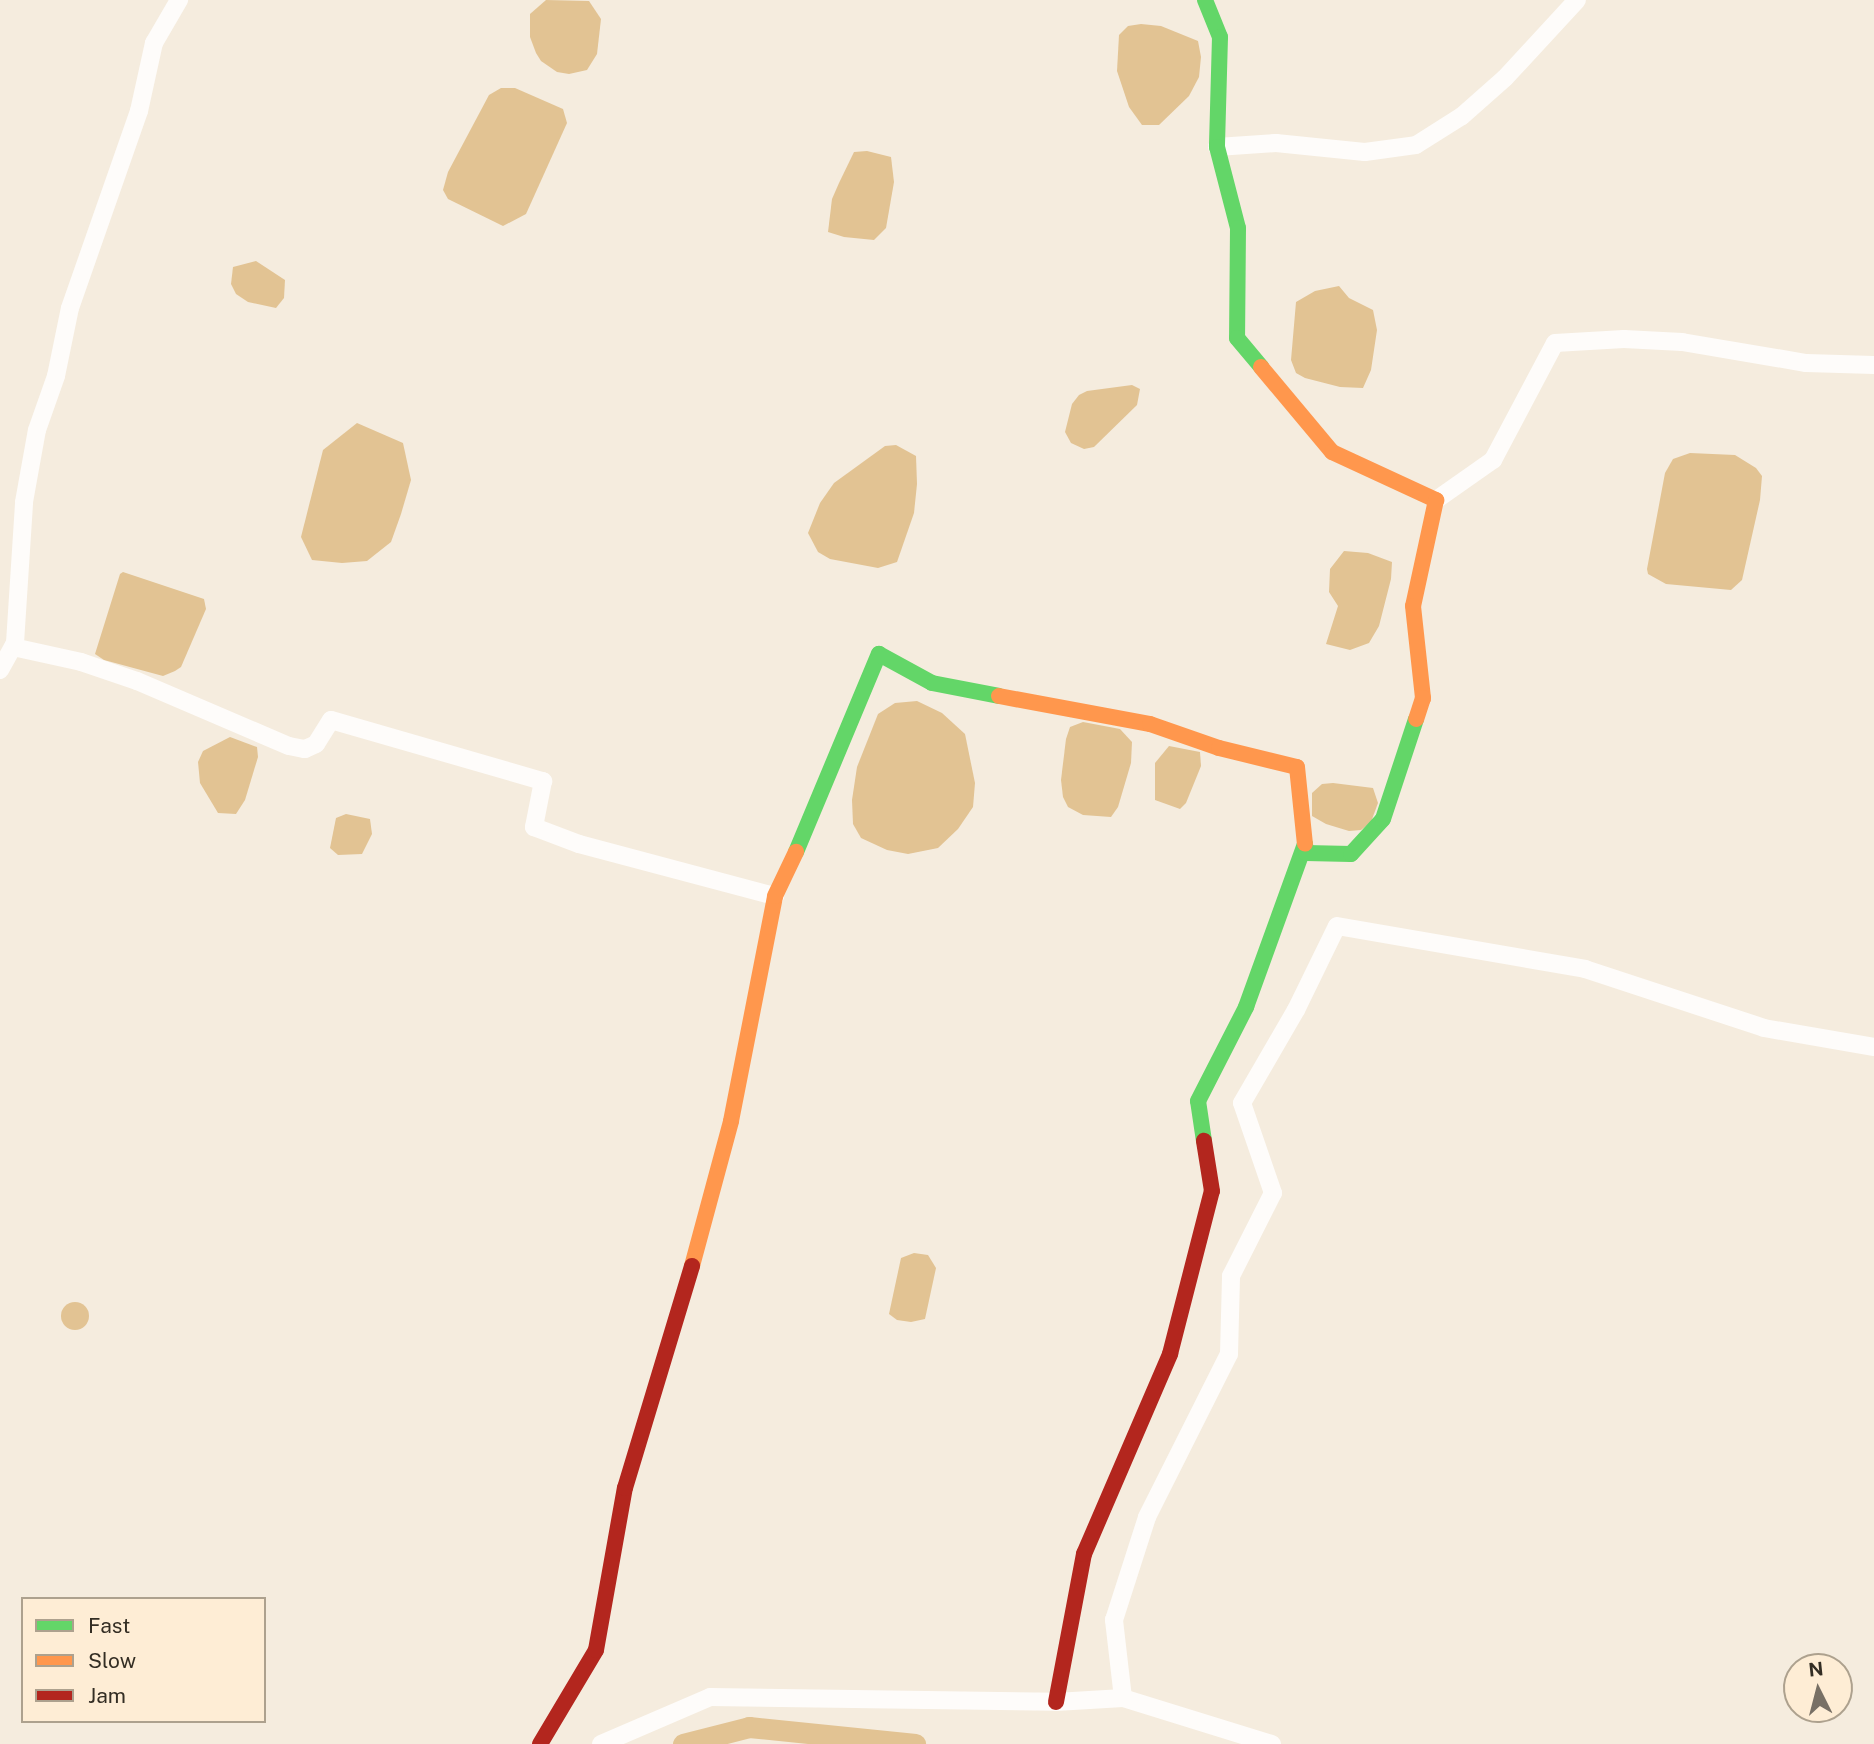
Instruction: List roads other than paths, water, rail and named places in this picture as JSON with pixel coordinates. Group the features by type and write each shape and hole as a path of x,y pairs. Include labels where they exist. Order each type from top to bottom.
{"street":[{"path":"0,670 13,647 24,502 37,430 56,376 71,308 139,111 154,43 179,0"},
{"path":"1205,0 1220,37 1217,146 1238,229 1237,338 1332,452 1436,500"},
{"path":"1217,146 1276,143 1365,152 1416,145 1462,116 1505,78 1577,0"},
{"path":"540,1744 596,1650 625,1488 685,1293 732,1121 775,896 813,817 879,654 932,683 1150,724 1219,748 1297,768 1306,853 1351,854 1383,819 1423,698 1413,606 1436,500 1493,460 1555,343 1624,339 1682,342 1806,363 1874,365"},
{"path":"13,647 81,662 137,681 289,746 305,749 316,744 331,720 542,781 534,827 579,844 775,896"},
{"path":"1056,1702 1084,1554 1170,1354 1212,1191 1198,1101 1246,1006 1305,844"},
{"path":"1122,1698 1114,1620 1147,1517 1229,1354 1231,1276 1273,1193 1242,1103 1296,1010 1337,926 1586,970 1764,1028 1874,1047"},
{"path":"601,1744 710,1697 1056,1702 1122,1698 1272,1744"}],"waterway":[{"path":"683,1744 749,1727 915,1744"}]}
